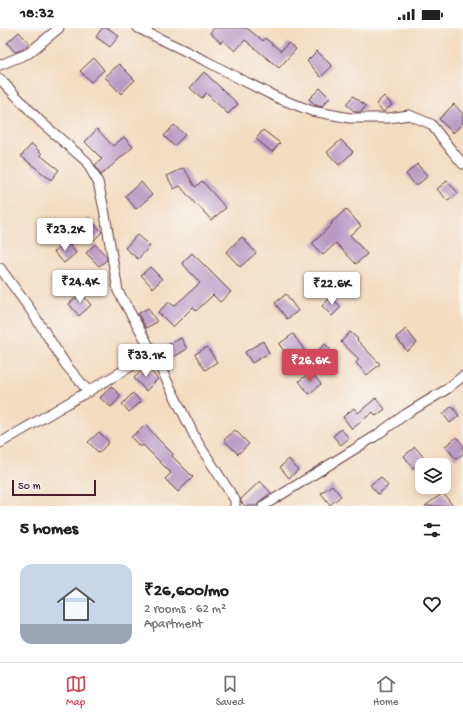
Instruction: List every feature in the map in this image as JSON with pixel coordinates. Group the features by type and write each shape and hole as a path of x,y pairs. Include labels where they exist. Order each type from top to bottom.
{"street":[{"path":"0,65 29,52 59,28"},
{"path":"138,28 278,98 312,111 350,118 389,118 409,115 431,124 463,164"},
{"path":"0,80 41,122 86,161 98,182 118,291 154,355 198,443 235,500 235,506"},
{"path":"0,268 30,309 66,365 88,392"},
{"path":"0,443 133,365 154,355"},
{"path":"263,506 368,441 406,414 447,389 463,376"}],"building":[{"path":"102,28 108,28 119,36 110,47 96,37"},
{"path":"214,28 247,28 263,41 265,38 281,51 288,43 296,49 279,68 245,40 235,51 223,40 221,43 210,33"},
{"path":"19,32 29,43 22,50 15,52 7,43"},
{"path":"317,51 332,66 321,77 307,61"},
{"path":"94,58 104,70 91,82 80,71"},
{"path":"119,64 135,80 121,94 105,77"},
{"path":"204,72 238,104 228,114 206,93 202,98 190,88"},
{"path":"320,88 330,98 321,107 315,105 309,99"},
{"path":"353,96 366,106 361,112 355,112 346,104"},
{"path":"384,96 392,105 383,112 376,104"},
{"path":"454,104 463,114 463,123 453,133 439,119"},
{"path":"174,125 185,135 174,146 164,136"},
{"path":"97,129 113,146 124,137 133,147 101,175 95,165 102,159 85,142"},
{"path":"263,130 280,143 272,152 256,139"},
{"path":"341,140 353,152 339,165 327,152"},
{"path":"32,144 42,154 40,155 59,170 51,180 21,156"},
{"path":"417,164 428,176 416,186 406,174"},
{"path":"184,168 195,187 202,181 226,208 211,220 180,186 174,189 167,176"},
{"path":"447,181 458,193 448,201 437,189"},
{"path":"141,182 152,195 136,209 125,196"},
{"path":"346,209 361,226 350,235 367,254 356,264 336,243 323,255 312,244"},
{"path":"89,218 102,232 91,243 78,230"},
{"path":"137,235 150,246 138,259 125,248"},
{"path":"242,237 256,253 240,267 226,252"},
{"path":"66,241 76,253 64,263 54,252"},
{"path":"95,244 106,256 107,260 99,266 86,253"},
{"path":"192,253 231,292 220,302 213,295 196,311 193,307 173,327 158,312 169,302 174,306 200,283 182,263"},
{"path":"150,267 162,279 153,288 141,275"},
{"path":"81,293 91,305 79,316 69,304"},
{"path":"286,294 298,311 287,319 275,303"},
{"path":"331,297 341,307 332,316 322,306"},
{"path":"148,308 157,322 146,328 138,314"},
{"path":"406,329 417,343 407,351 396,337"},
{"path":"350,332 380,364 367,375 356,363 359,359 341,342"},
{"path":"293,334 305,351 291,361 279,344"},
{"path":"181,338 187,349 172,358 166,346"},
{"path":"263,341 269,353 252,363 245,352"},
{"path":"325,344 336,356 323,368 312,356"},
{"path":"207,347 217,362 205,370 195,354"},
{"path":"146,366 158,379 146,391 134,378"},
{"path":"311,372 321,384 309,394 299,381"},
{"path":"111,386 121,396 111,407 100,398"},
{"path":"133,393 141,402 129,412 122,404"},
{"path":"376,398 385,409 376,416 373,412 352,429 343,417 354,408 358,413"},
{"path":"452,406 459,416 450,423 443,414"},
{"path":"146,425 173,454 172,456 193,477 178,492 165,479 171,473 143,445 140,447 131,437"},
{"path":"341,429 349,438 341,445 333,436"},
{"path":"235,430 249,444 238,454 224,440"},
{"path":"99,432 109,442 99,453 88,442"},
{"path":"457,437 463,445 463,454 456,459 445,446"},
{"path":"415,447 424,458 415,458 415,466 413,468 404,456"},
{"path":"289,459 298,470 289,478 280,467"},
{"path":"381,477 388,486 378,494 370,485"},
{"path":"260,481 271,493 260,501 257,506 245,506 241,502 241,499"},
{"path":"332,485 341,496 330,505 321,493"},
{"path":"444,494 453,506 425,506"}]}
